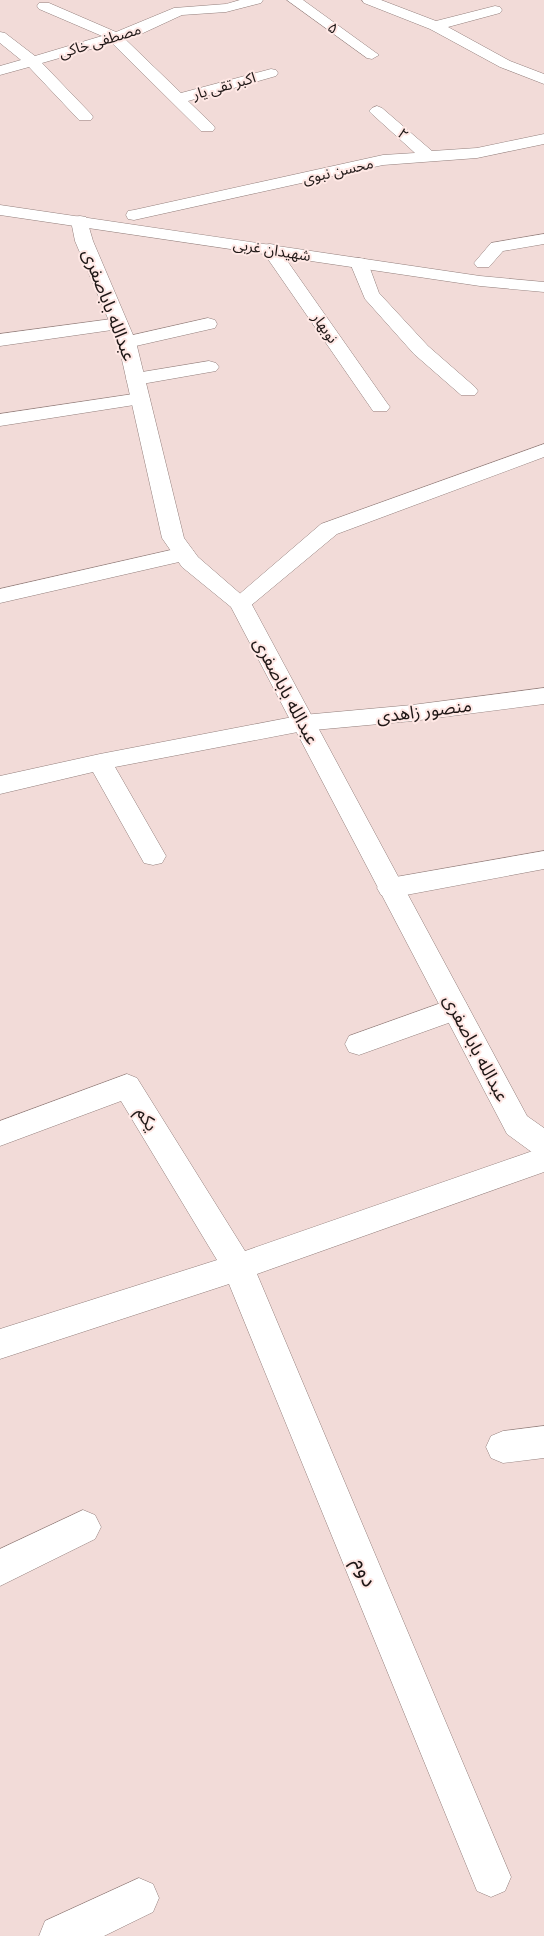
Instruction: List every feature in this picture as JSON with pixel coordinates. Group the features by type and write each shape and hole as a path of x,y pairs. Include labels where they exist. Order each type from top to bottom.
{"street":[{"name":"مصطفی خاکی","path":"0,71 156,24 161,19 179,11 226,8 256,0"},
{"name":"۵","path":"294,0 372,56"},
{"path":"368,0 435,26 505,64 544,79"},
{"name":"اکبر تقی یار","path":"44,6 115,37 207,128"},
{"path":"435,26 495,10"},
{"path":"0,36 32,61 85,117"},
{"name":"اکبر تقی یار","path":"178,99 271,73"},
{"name":"۲","path":"377,111 428,156"},
{"name":"محسن نبوی","path":"134,215 268,187 383,160 477,153 544,139"},
{"name":"شهیدان غربی","path":"0,195 437,258"},
{"name":"شهیدان غربی","path":"0,210 480,281 544,287"},
{"name":"عبدالله باباصفری","path":"80,221 84,241 123,333 173,538 190,562 240,603 517,1124 544,1144"},
{"path":"464,261 492,264 497,247 544,239"},
{"name":"نوبهار","path":"270,249 380,407"},
{"path":"359,263 371,295 420,350 468,392"},
{"path":"0,340 123,333 208,324"},
{"path":"0,420 138,389 209,367"},
{"path":"240,603 329,529 544,450"},
{"path":"0,596 184,554"},
{"name":"منصور زاهدی","path":"0,785 100,762 303,723 412,713 544,696"},
{"path":"100,762 153,856"},
{"path":"390,888 544,860"},
{"path":"358,1044 455,1009"},
{"name":"یکم","path":"0,1134 126,1086 238,1266"},
{"path":"0,1344 238,1266 544,1159"},
{"name":"دوم","path":"238,1266 491,1877"},
{"path":"503,1447 544,1442"},
{"path":"0,1568 83,1527"},
{"path":"60,1936 138,1898"}]}
